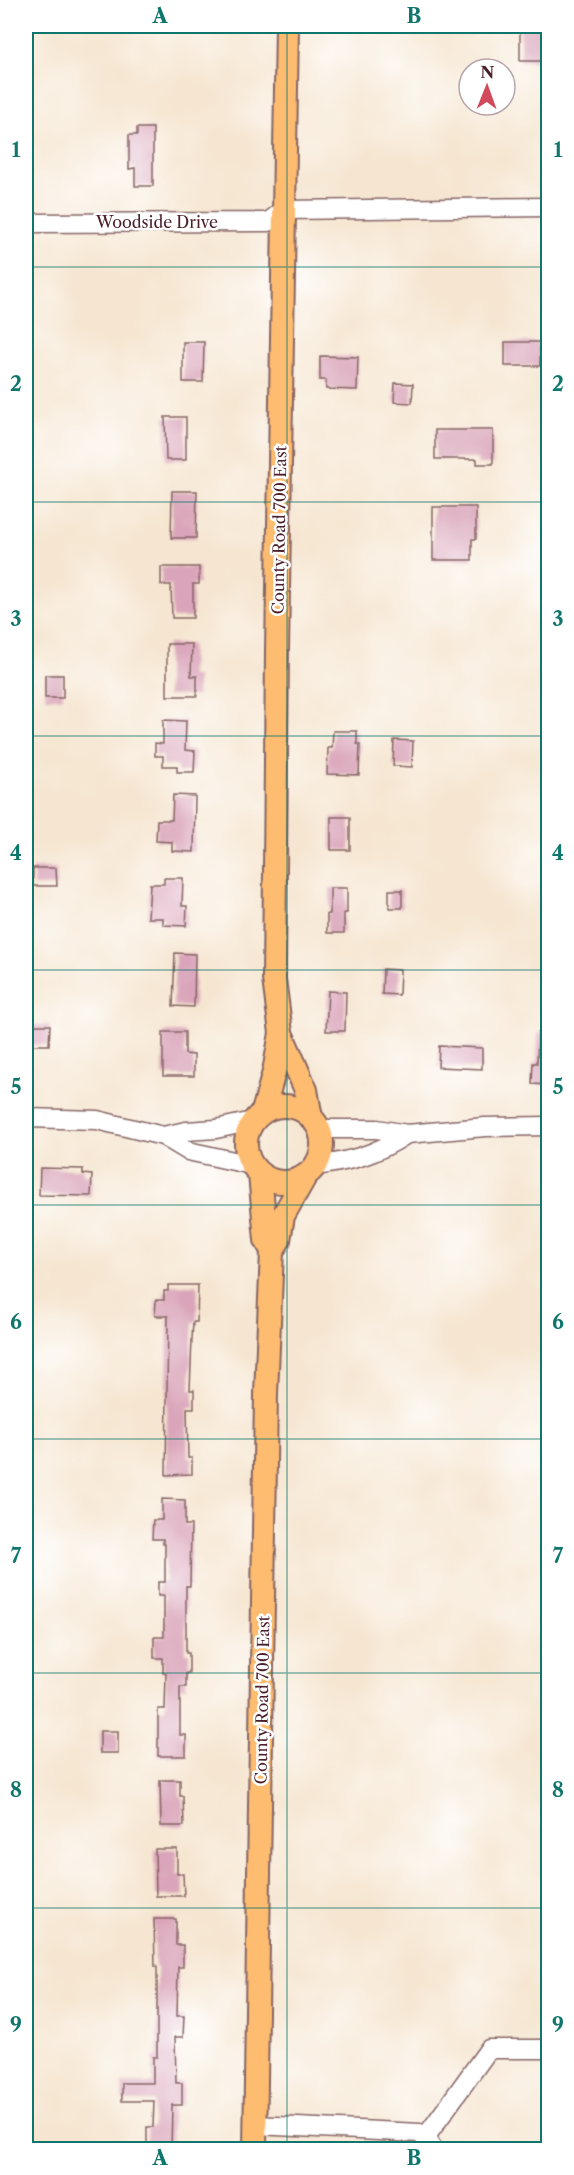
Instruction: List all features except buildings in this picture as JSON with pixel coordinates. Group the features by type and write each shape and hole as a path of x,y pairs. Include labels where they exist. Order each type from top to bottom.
{"main road":[{"name":"County Road 700 East","path":"287,26 274,979 281,1033 306,1090 315,1123"},
{"name":"County Road 700 East","path":"258,1117 274,1072 281,1033"},
{"path":"275,1107 288,1107 300,1110 315,1123 322,1141 320,1154 310,1171 294,1181 282,1182 270,1180 256,1170 247,1154 246,1143 248,1131 258,1117 275,1107"},
{"name":"County Road 700 East","path":"256,1170 266,1240 272,1251"},
{"name":"County Road 700 East","path":"255,2150 266,1394 272,1251 279,1240 283,1216 310,1171"}],"street":[{"path":"284,210 549,207"},
{"name":"Woodside Drive","path":"26,223 268,222 284,210"},
{"path":"163,1136 186,1131 216,1129 258,1117"},
{"path":"26,1118 97,1120 163,1136 188,1151 256,1170"},
{"path":"315,1123 377,1128 406,1134 484,1126 549,1126"},
{"path":"310,1171 384,1150 406,1134"},
{"path":"256,2125 420,2133 429,2144 489,2049 549,2049"}]}
